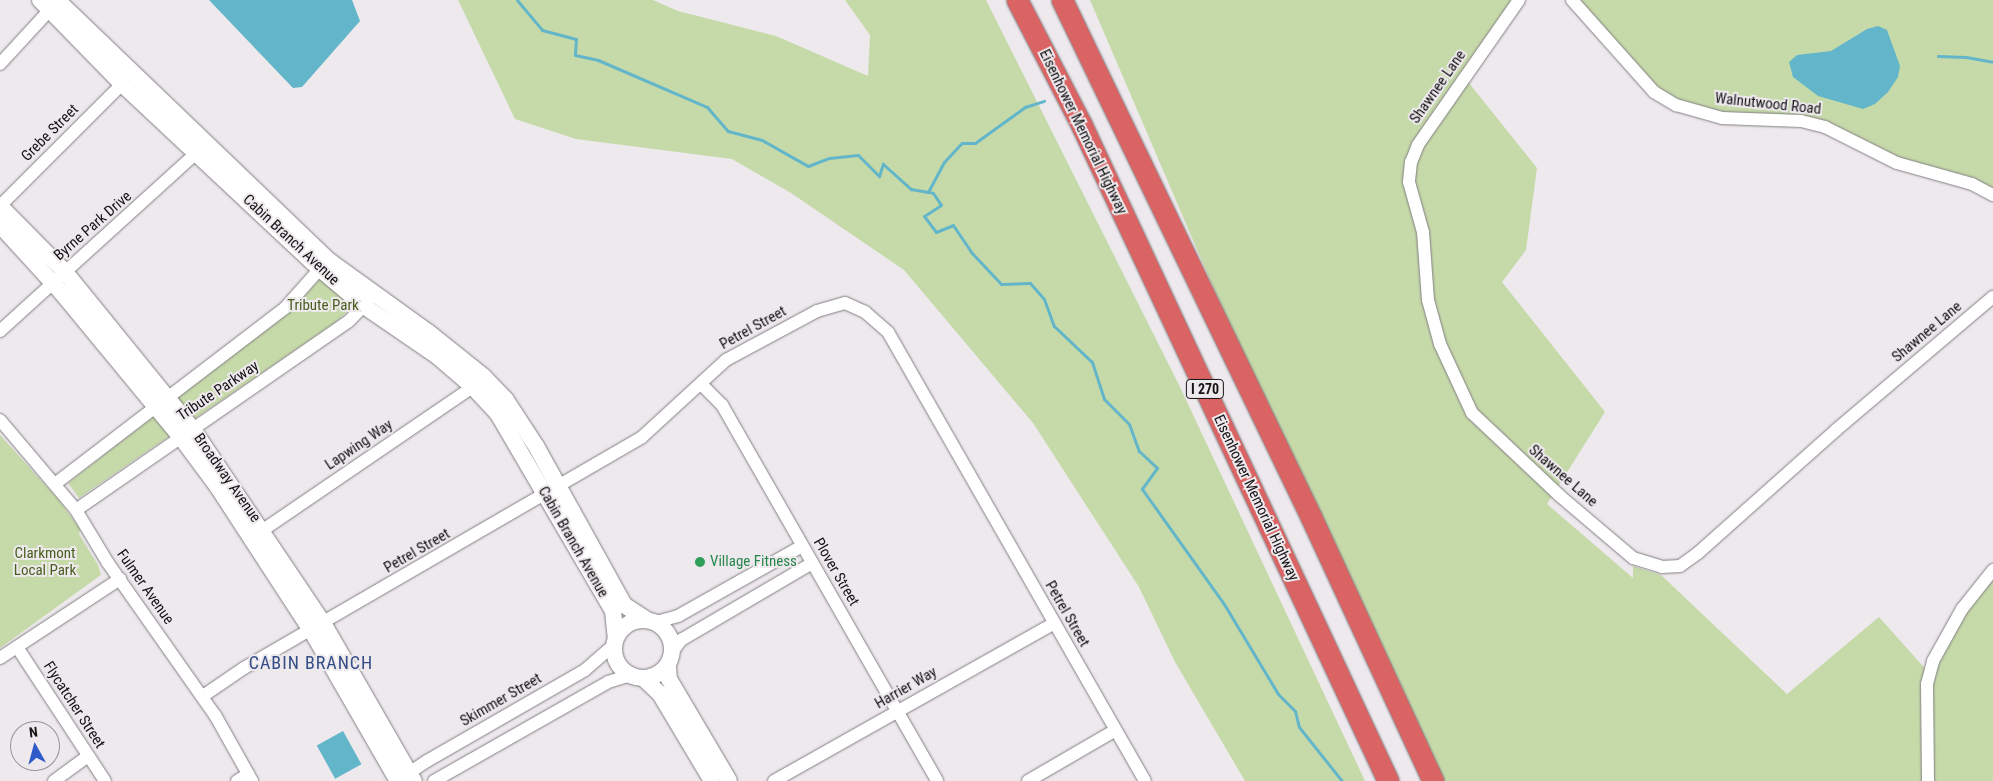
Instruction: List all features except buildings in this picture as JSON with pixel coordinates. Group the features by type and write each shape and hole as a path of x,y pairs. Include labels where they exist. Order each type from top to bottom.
{"highway":[{"name":"Eisenhower Memorial Highway","path":"1017,0 1081,124 1388,781"},
{"name":"I 270","path":"1062,0 1312,517 1433,781"}],"street":[{"name":"Shawnee Lane","path":"1519,0 1418,145 1411,162 1409,182 1423,232 1428,300 1440,344 1472,413 1560,496 1634,558 1662,567 1680,566 1698,554 1836,430 1993,298"},
{"name":"Walnutwood Road","path":"1572,0 1654,92 1676,105 1722,118 1801,121 1825,127 1897,163 1972,184 1993,195"},
{"path":"0,64 50,3"},
{"name":"Cabin Branch Avenue","path":"50,3 122,84 201,149"},
{"name":"Cabin Branch Avenue","path":"50,3 201,149 324,264 474,387 498,414 552,491 624,604 652,621"},
{"name":"Grebe Street","path":"0,206 122,84"},
{"name":"Byrne Park Drive","path":"0,331 201,149"},
{"name":"Broadway Avenue","path":"0,206 161,401 263,530 406,779"},
{"name":"Broadway Avenue","path":"0,226 59,278"},
{"name":"Tribute Parkway","path":"56,483 285,308 324,264"},
{"name":"Cabin Branch Avenue","path":"369,301 428,332 483,376 506,400 613,611 615,642"},
{"name":"Tribute Parkway","path":"76,510 186,432 349,321 369,301"},
{"name":"Petrel Street","path":"202,696 642,438 726,360 817,311 845,303 865,312 888,332 1114,731 1145,781"},
{"name":"Plover Street","path":"701,384 722,405 937,781"},
{"name":"Lapwing Way","path":"263,530 474,387"},
{"name":"Fulmer Avenue","path":"0,420 56,483 76,510 120,579 202,696 246,779"},
{"name":"Broadway Avenue","path":"186,432 317,627"},
{"path":"712,781 660,694 618,663 615,642 631,622 652,621 678,616 802,546"},
{"path":"434,781 608,682 654,676 670,659 681,640 812,563"},
{"path":"1928,781 1927,684 1933,661 1962,609 1993,570"},
{"path":"0,658 120,579"},
{"path":"652,621 669,634 669,679 729,781"},
{"name":"Harrier Way","path":"774,781 1053,624"},
{"name":"Skimmer Street","path":"406,779 585,670 615,642"},
{"name":"Flycatcher Street","path":"16,647 105,781"},
{"path":"1028,781 1114,731"},
{"path":"54,781 88,756"}],"green space":[{"path":"458,0 653,0 678,11 776,36 868,76 870,35 845,0 986,0 1180,387 1365,781 1245,781 1175,662 1139,587 1033,423 904,270 791,193 732,159 576,139 515,119"},
{"path":"1090,0 1519,0 1465,78 1537,168 1526,250 1502,282 1605,412 1547,504 1633,578 1633,566 1661,575 1787,694 1879,617 1929,673 1993,570 1993,781 1425,781"},
{"path":"1572,0 1993,0 1993,195 1897,163 1825,127 1722,118 1654,92"},
{"name":"Tribute Park","path":"321,278 355,304 336,322 79,498 68,483 298,303"},
{"name":"Clarkmont Local Park","path":"0,435 59,500 80,529 79,534 98,565 101,575 0,648"}],"water":[{"path":"209,0 352,0 360,21 302,87 293,88"},
{"path":"1878,26 1887,30 1900,66 1898,77 1888,92 1875,104 1863,109 1818,96 1793,77 1789,62 1797,55 1831,51 1867,29"},
{"path":"343,731 361,764 335,779 317,746"}],"waterway":[{"path":"517,0 542,30 576,39 575,55 598,60 707,107 728,131 762,140 808,166 829,158 858,155 879,176 883,164 911,189 933,193 941,205 924,216 936,232 953,225 971,252 1001,284 1030,283 1044,299 1054,326 1092,362 1104,399 1129,424 1139,451 1157,468 1142,489 1224,604 1278,694 1295,711 1299,727 1342,781"},
{"path":"1938,56 1966,57 1993,62"},
{"path":"928,192 944,162 962,143 975,143 1025,107 1044,101"}],"place":[{"name":"Village Fitness","path":"700,562"}],"district":[{"name":"CABIN BRANCH","path":"311,663"}]}
